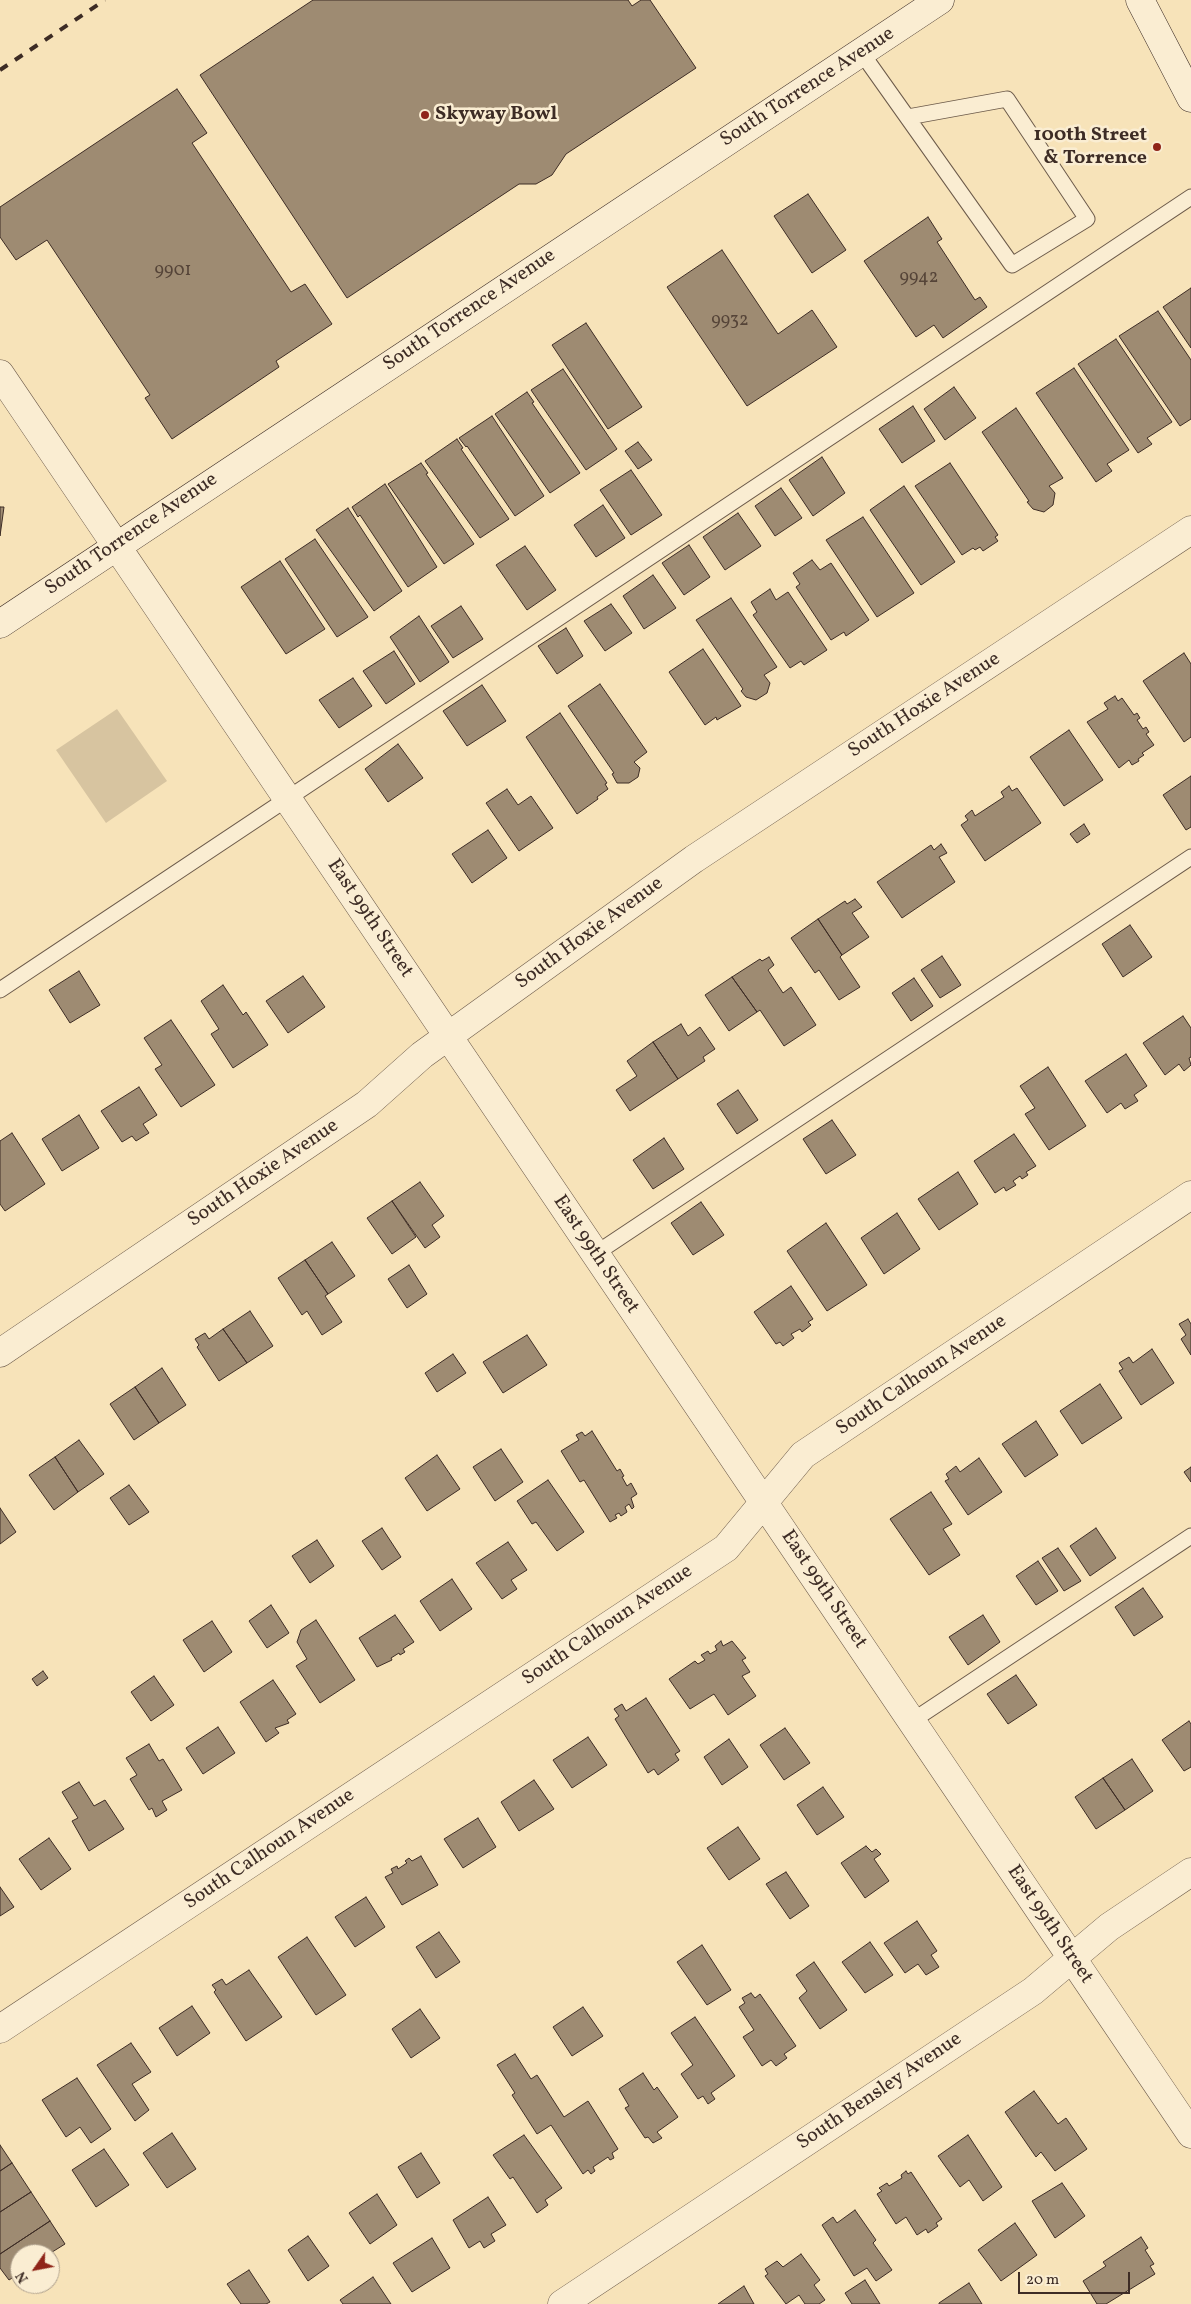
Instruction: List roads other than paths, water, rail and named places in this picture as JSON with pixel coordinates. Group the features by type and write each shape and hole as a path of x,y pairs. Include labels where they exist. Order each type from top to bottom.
{"street":[{"name":"South Torrence Avenue","path":"0,624 940,0"},
{"path":"1140,0 1191,98"},
{"name":"East 99th Street","path":"0,374 1191,2134"},
{"name":"South Hoxie Avenue","path":"0,1353 367,1104 422,1055 694,859 1191,530"},
{"name":"South Calhoun Avenue","path":"0,2029 726,1548 803,1455 1191,1196"},
{"name":"South Bensley Avenue","path":"562,2304 1033,1990 1109,1927 1191,1872"}],"lane":[{"path":"861,52 1012,265 1087,219 1006,99 908,117"},
{"path":"0,990 1191,197"},
{"path":"594,1254 1191,857"},
{"path":"912,1721 1191,1536"}],"railway":[{"path":"0,70 105,0"}],"place":[{"name":"Skyway Bowl","path":"425,115"},
{"name":"100th Street & Torrence","path":"1157,147"}]}
